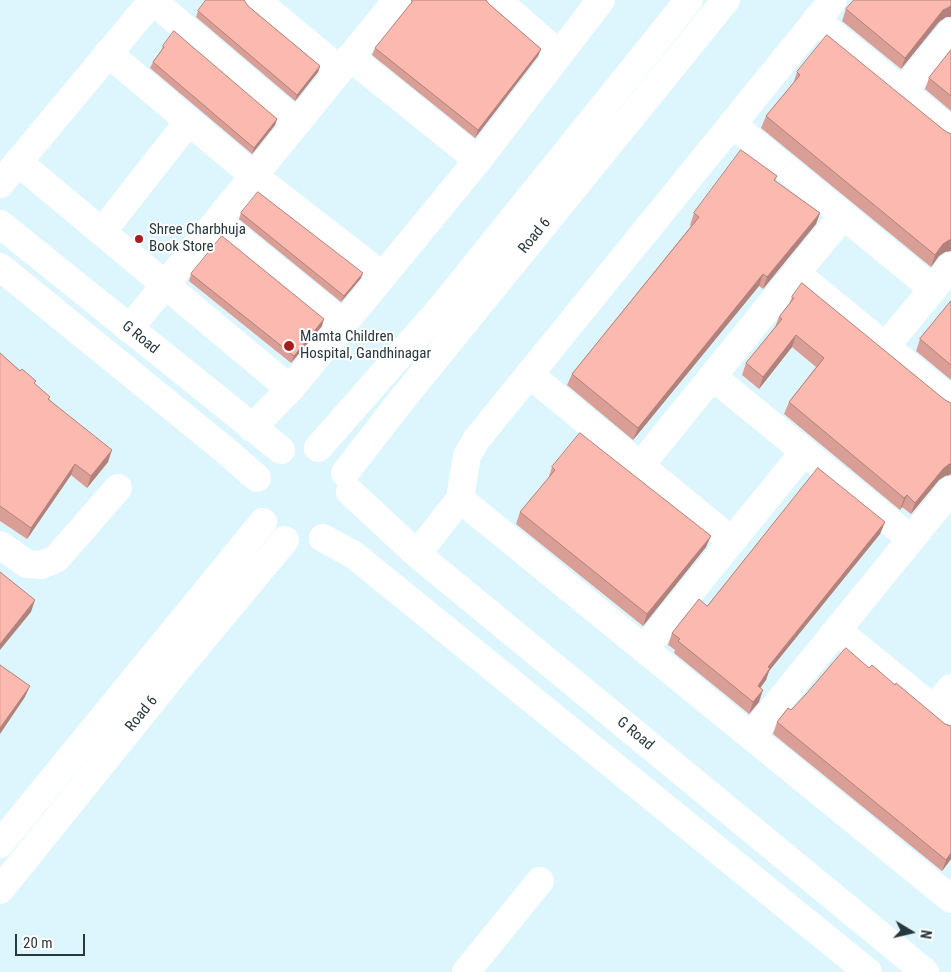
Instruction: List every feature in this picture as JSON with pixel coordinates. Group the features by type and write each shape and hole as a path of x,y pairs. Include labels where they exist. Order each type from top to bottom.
{"street":[{"path":"130,329 397,0"},
{"path":"497,0 559,54"},
{"path":"252,428 290,389 478,160 601,0"},
{"name":"Road 6","path":"318,448 442,307 689,0"},
{"name":"Road 6","path":"348,482 400,402 726,0"},
{"path":"0,184 153,1 297,123"},
{"path":"271,5 345,64 478,160"},
{"path":"417,554 460,499 467,456 476,440 824,10 903,91 951,131"},
{"path":"903,91 951,32"},
{"path":"108,53 254,176 382,276"},
{"path":"102,232 189,121"},
{"path":"732,124 933,289"},
{"path":"18,162 290,389"},
{"path":"640,466 843,216"},
{"path":"217,221 344,324"},
{"name":"G Road","path":"0,224 281,450"},
{"path":"885,347 951,266"},
{"path":"0,267 217,443 256,478"},
{"path":"796,274 951,400"},
{"path":"529,374 732,541"},
{"path":"713,376 911,539"},
{"path":"299,446 318,448 334,458 348,482 347,510 338,527 322,538 304,543 285,540 270,530 258,515 254,496 256,478 266,461 281,450 299,446"},
{"path":"644,649 804,452"},
{"name":"G Road","path":"348,482 417,554 925,972"},
{"path":"0,545 27,564 41,565 56,559 118,488"},
{"path":"751,736 951,490"},
{"path":"460,499 951,899"},
{"name":"Road 6","path":"0,844 263,522"},
{"path":"322,538 354,555 868,972"},
{"name":"Road 6","path":"0,890 182,664 285,540"},
{"path":"837,630 942,716 951,688"},
{"path":"466,972 540,881"}],"building":[{"path":"206,0 244,0 248,6 320,66 297,95 198,11"},
{"path":"412,0 486,0 541,49 478,130 375,48"},
{"path":"854,0 951,0 951,6 943,10 905,58 846,9"},
{"path":"174,31 277,119 254,148 153,62"},
{"path":"827,35 951,134 951,240 943,244 935,255 766,116 800,75 797,72"},
{"path":"951,50 951,96 929,78"},
{"path":"741,150 777,176 774,180 820,213 767,277 763,274 638,428 572,374 699,217 694,213"},
{"path":"258,192 363,273 344,296 241,213"},
{"path":"222,236 324,319 294,356 191,274"},
{"path":"802,283 951,403 951,464 943,469 915,503 907,495 904,498 789,402 824,358 796,335 763,377 746,363 782,319 779,317 794,298 792,297"},
{"path":"951,301 951,365 920,339"},
{"path":"0,353 20,371 22,369 36,381 34,383 50,397 48,399 112,450 91,476 75,464 31,528 0,506"},
{"path":"580,433 711,536 647,614 520,512 555,470 552,467"},
{"path":"818,468 885,522 768,667 770,668 758,686 763,690 753,702 678,641 680,639 672,633 699,599 707,606"},
{"path":"0,572 35,600 0,644"},
{"path":"846,648 869,668 872,665 945,724 951,726 951,853 946,860 777,722 788,708 791,710 807,693"},
{"path":"0,665 30,686 0,728"}],"place":[{"name":"Shree Charbhuja Book Store","path":"139,239"},
{"name":"Mamta Children Hospital, Gandhinagar","path":"289,346"}]}
